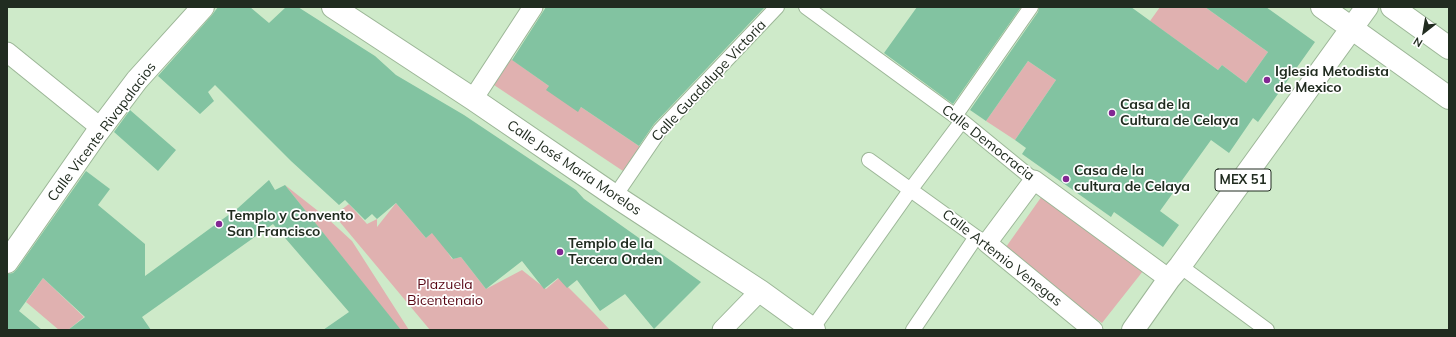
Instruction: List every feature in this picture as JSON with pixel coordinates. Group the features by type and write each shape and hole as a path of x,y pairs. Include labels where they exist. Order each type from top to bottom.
{"main road":[{"name":"Calle Vicente Rivapalacios","path":"7,262 101,128 137,80 203,7"},
{"name":"Calle José María Morelos","path":"333,7 760,291 813,329"},
{"path":"1322,7 1449,98"},
{"name":"MEX 51","path":"1133,330 1367,7"},
{"path":"1392,7 1449,48"}],"street":[{"path":"473,99 533,7"},
{"name":"Calle Guadalupe Victoria","path":"615,196 660,130 777,7"},
{"name":"Calle Democracia","path":"806,7 958,119 1034,180 1175,273"},
{"path":"813,329 958,119 1031,7"},
{"path":"7,52 101,128"},
{"name":"Calle Artemio Venegas","path":"869,160 911,188 982,240 1093,330"},
{"path":"913,330 982,240 1034,180"},
{"path":"1175,273 1267,330"},
{"path":"722,330 760,291"}],"green space":[{"path":"1160,7 1205,7 1268,52 1246,83 1222,65 1218,70 1150,21"},
{"path":"511,59 549,86 578,111 581,107 642,148 626,173 494,85"},
{"path":"1028,61 1056,80 1015,140 986,121"},
{"path":"285,185 327,218 352,241 409,330 400,330"},
{"path":"1042,196 1143,271 1102,323 1077,306 1006,247"},
{"name":"Plazuela Bicentenaio","path":"396,203 426,238 434,231 452,259 461,257 486,289 522,270 546,289 559,278 610,330 430,330 334,215 349,204 367,224 377,219 377,227"},
{"path":"43,278 84,317 68,330 59,330 26,302"}],"building":[{"path":"218,7 250,7 269,23 286,7 298,7 375,56 396,75 464,115 576,190 584,199 701,282 654,329 625,294 600,311 577,280 567,288 558,278 544,289 522,261 486,289 461,257 453,259 432,233 426,238 396,203 377,219 372,214 365,220 345,200 339,205 291,161 215,85 208,92 214,101 200,114 158,76"},
{"path":"546,7 765,7 654,124 639,146 581,107 578,112 546,90 549,86 512,60"},
{"path":"917,7 1021,7 953,104 884,53"},
{"path":"1039,7 1131,7 1218,70 1222,65 1246,83 1268,52 1205,7 1266,7 1315,42 1258,122 1253,118 1229,153 1211,140 1160,211 1179,225 1163,247 1114,212 1111,217 1022,154 1026,148 1015,140 1056,80 1028,61 986,121 970,110 1038,12"},
{"path":"130,110 176,150 158,171 114,132"},
{"path":"86,171 110,189 98,205 145,244 145,276 238,208 269,180 275,190 285,185 401,330 323,330 349,312 273,224 142,317 151,330 68,330 85,317 43,278 19,311 42,330 7,330 7,274 13,273 17,269"}],"place":[{"name":"Iglesia Metodista de Mexico","path":"1267,80"},
{"name":"Casa de la Cultura de Celaya","path":"1112,113"},
{"name":"Casa de la cultura de Celaya","path":"1066,179"},
{"name":"Templo y Convento San Francisco","path":"219,224"},
{"name":"Templo de la Tercera Orden","path":"560,252"}]}
